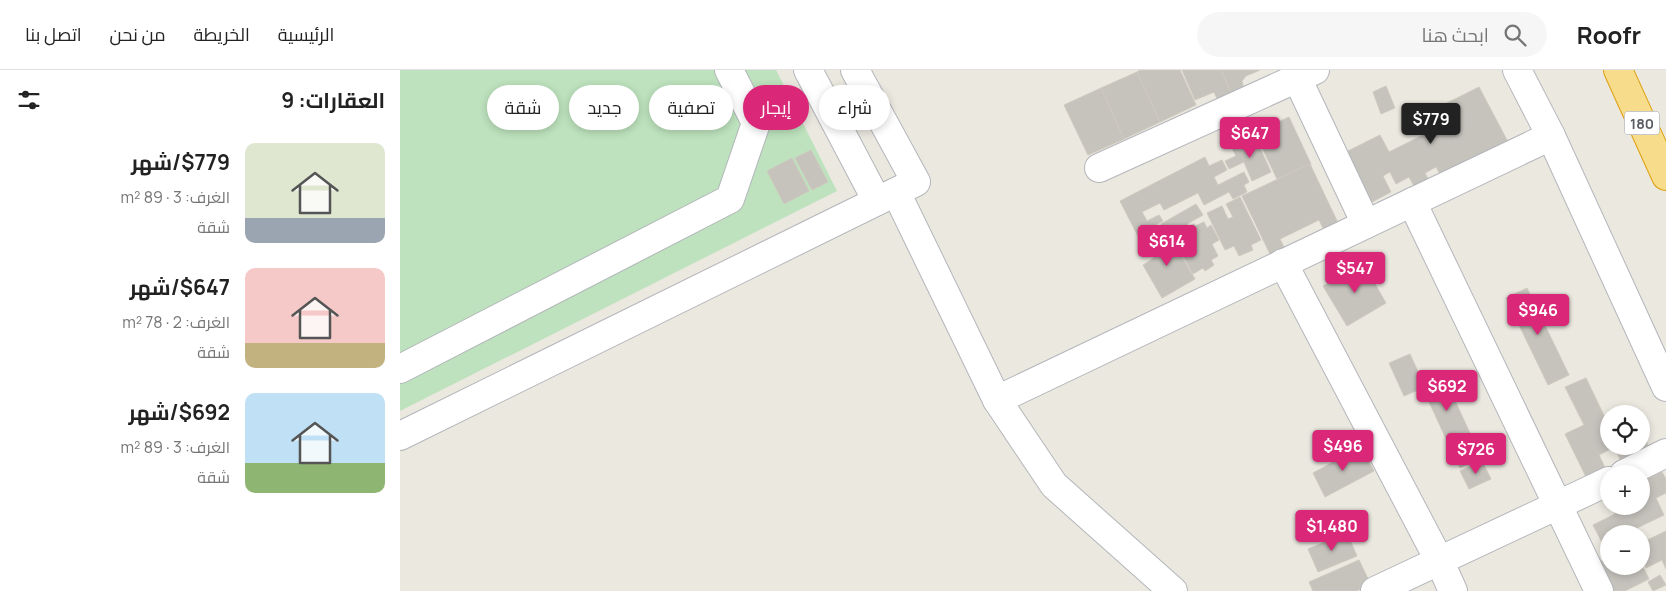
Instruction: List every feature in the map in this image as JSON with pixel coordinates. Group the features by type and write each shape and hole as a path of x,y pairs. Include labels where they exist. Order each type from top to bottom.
{"highway":[{"name":"180","path":"1618,70 1666,176"}],"street":[{"path":"400,369 730,199 756,123 728,70"},
{"path":"808,70 896,192"},
{"path":"855,70 896,192 997,400 1054,485 1173,591"},
{"path":"1517,70 1551,136 1666,387"},
{"path":"1099,168 1306,74 1366,224"},
{"path":"997,400 1551,136"},
{"path":"400,436 896,192"},
{"path":"1412,202 1599,591"},
{"path":"1283,263 1440,562 1453,591"},
{"path":"1642,465 1666,453"},
{"path":"1375,591 1600,485"}],"green space":[{"path":"400,70 776,70 784,85 743,85 743,130 806,130 837,191 400,411"}],"building":[{"path":"1140,70 1180,70 1196,105 1160,122 1137,72"},
{"path":"1182,70 1221,70 1233,97 1219,103 1214,92 1195,100"},
{"path":"1221,70 1260,70 1246,76 1242,81 1244,89 1232,94"},
{"path":"1137,72 1160,122 1124,139 1101,88"},
{"path":"1386,86 1395,108 1381,114 1373,92"},
{"path":"1479,87 1508,142 1441,176 1436,167 1425,173 1429,181 1415,188 1409,177 1396,184 1390,172 1383,176 1391,192 1372,202 1346,152 1380,135 1389,152 1423,135 1415,119"},
{"path":"1101,88 1124,139 1088,155 1064,105"},
{"path":"1289,117 1311,164 1277,179 1255,133"},
{"path":"1255,137 1271,172 1252,181 1244,162 1229,169 1225,161 1236,156 1232,148"},
{"path":"811,150 828,182 812,190 795,158"},
{"path":"1205,157 1209,166 1222,160 1227,170 1214,177 1218,185 1244,172 1249,182 1244,185 1247,192 1233,199 1229,192 1204,205 1198,193 1164,210 1160,203 1142,212 1147,221 1159,215 1163,221 1155,225 1159,234 1155,236 1154,233 1140,240 1120,201"},
{"path":"792,158 809,191 784,204 767,171"},
{"path":"1310,164 1338,223 1324,230 1319,220 1280,239 1284,247 1270,254 1242,196"},
{"path":"1240,197 1261,240 1251,245 1253,250 1239,256 1234,246 1225,250 1207,213 1222,206 1228,219 1233,217 1226,204"},
{"path":"1196,204 1203,215 1187,224 1188,227 1204,222 1207,228 1211,225 1219,240 1212,244 1218,256 1211,260 1214,265 1205,271 1203,268 1193,274 1181,253 1186,250 1181,240 1177,242 1171,230 1166,233 1161,224"},
{"path":"1164,233 1172,245 1176,243 1181,251 1179,252 1195,279 1162,298 1143,265 1154,258 1148,249 1155,244 1153,240"},
{"path":"1363,263 1386,303 1347,326 1323,286"},
{"path":"1527,288 1569,375 1548,385 1506,298"},
{"path":"1410,354 1425,387 1404,396 1389,363"},
{"path":"1586,378 1600,407 1599,455 1604,465 1600,465 1600,473 1587,479 1565,434 1584,425 1565,387"},
{"path":"1447,383 1469,431 1447,441 1425,393"},
{"path":"1469,431 1482,457 1460,468 1447,442"},
{"path":"1361,447 1374,471 1325,497 1313,473"},
{"path":"1618,455 1642,455 1622,464"},
{"path":"1482,461 1491,479 1469,489 1460,471"},
{"path":"1662,472 1666,479 1666,493 1656,498 1664,515 1643,525 1600,525 1600,539 1593,525 1613,515 1650,515 1650,478"},
{"path":"1666,531 1666,569 1662,560 1650,566 1650,539"},
{"path":"1347,533 1357,556 1318,572 1308,549"},
{"path":"1359,560 1371,585 1356,591 1313,591 1309,582"},
{"path":"1606,575 1647,575 1649,579 1625,591 1614,591"},
{"path":"1660,575 1666,585 1653,591 1648,582"}]}
